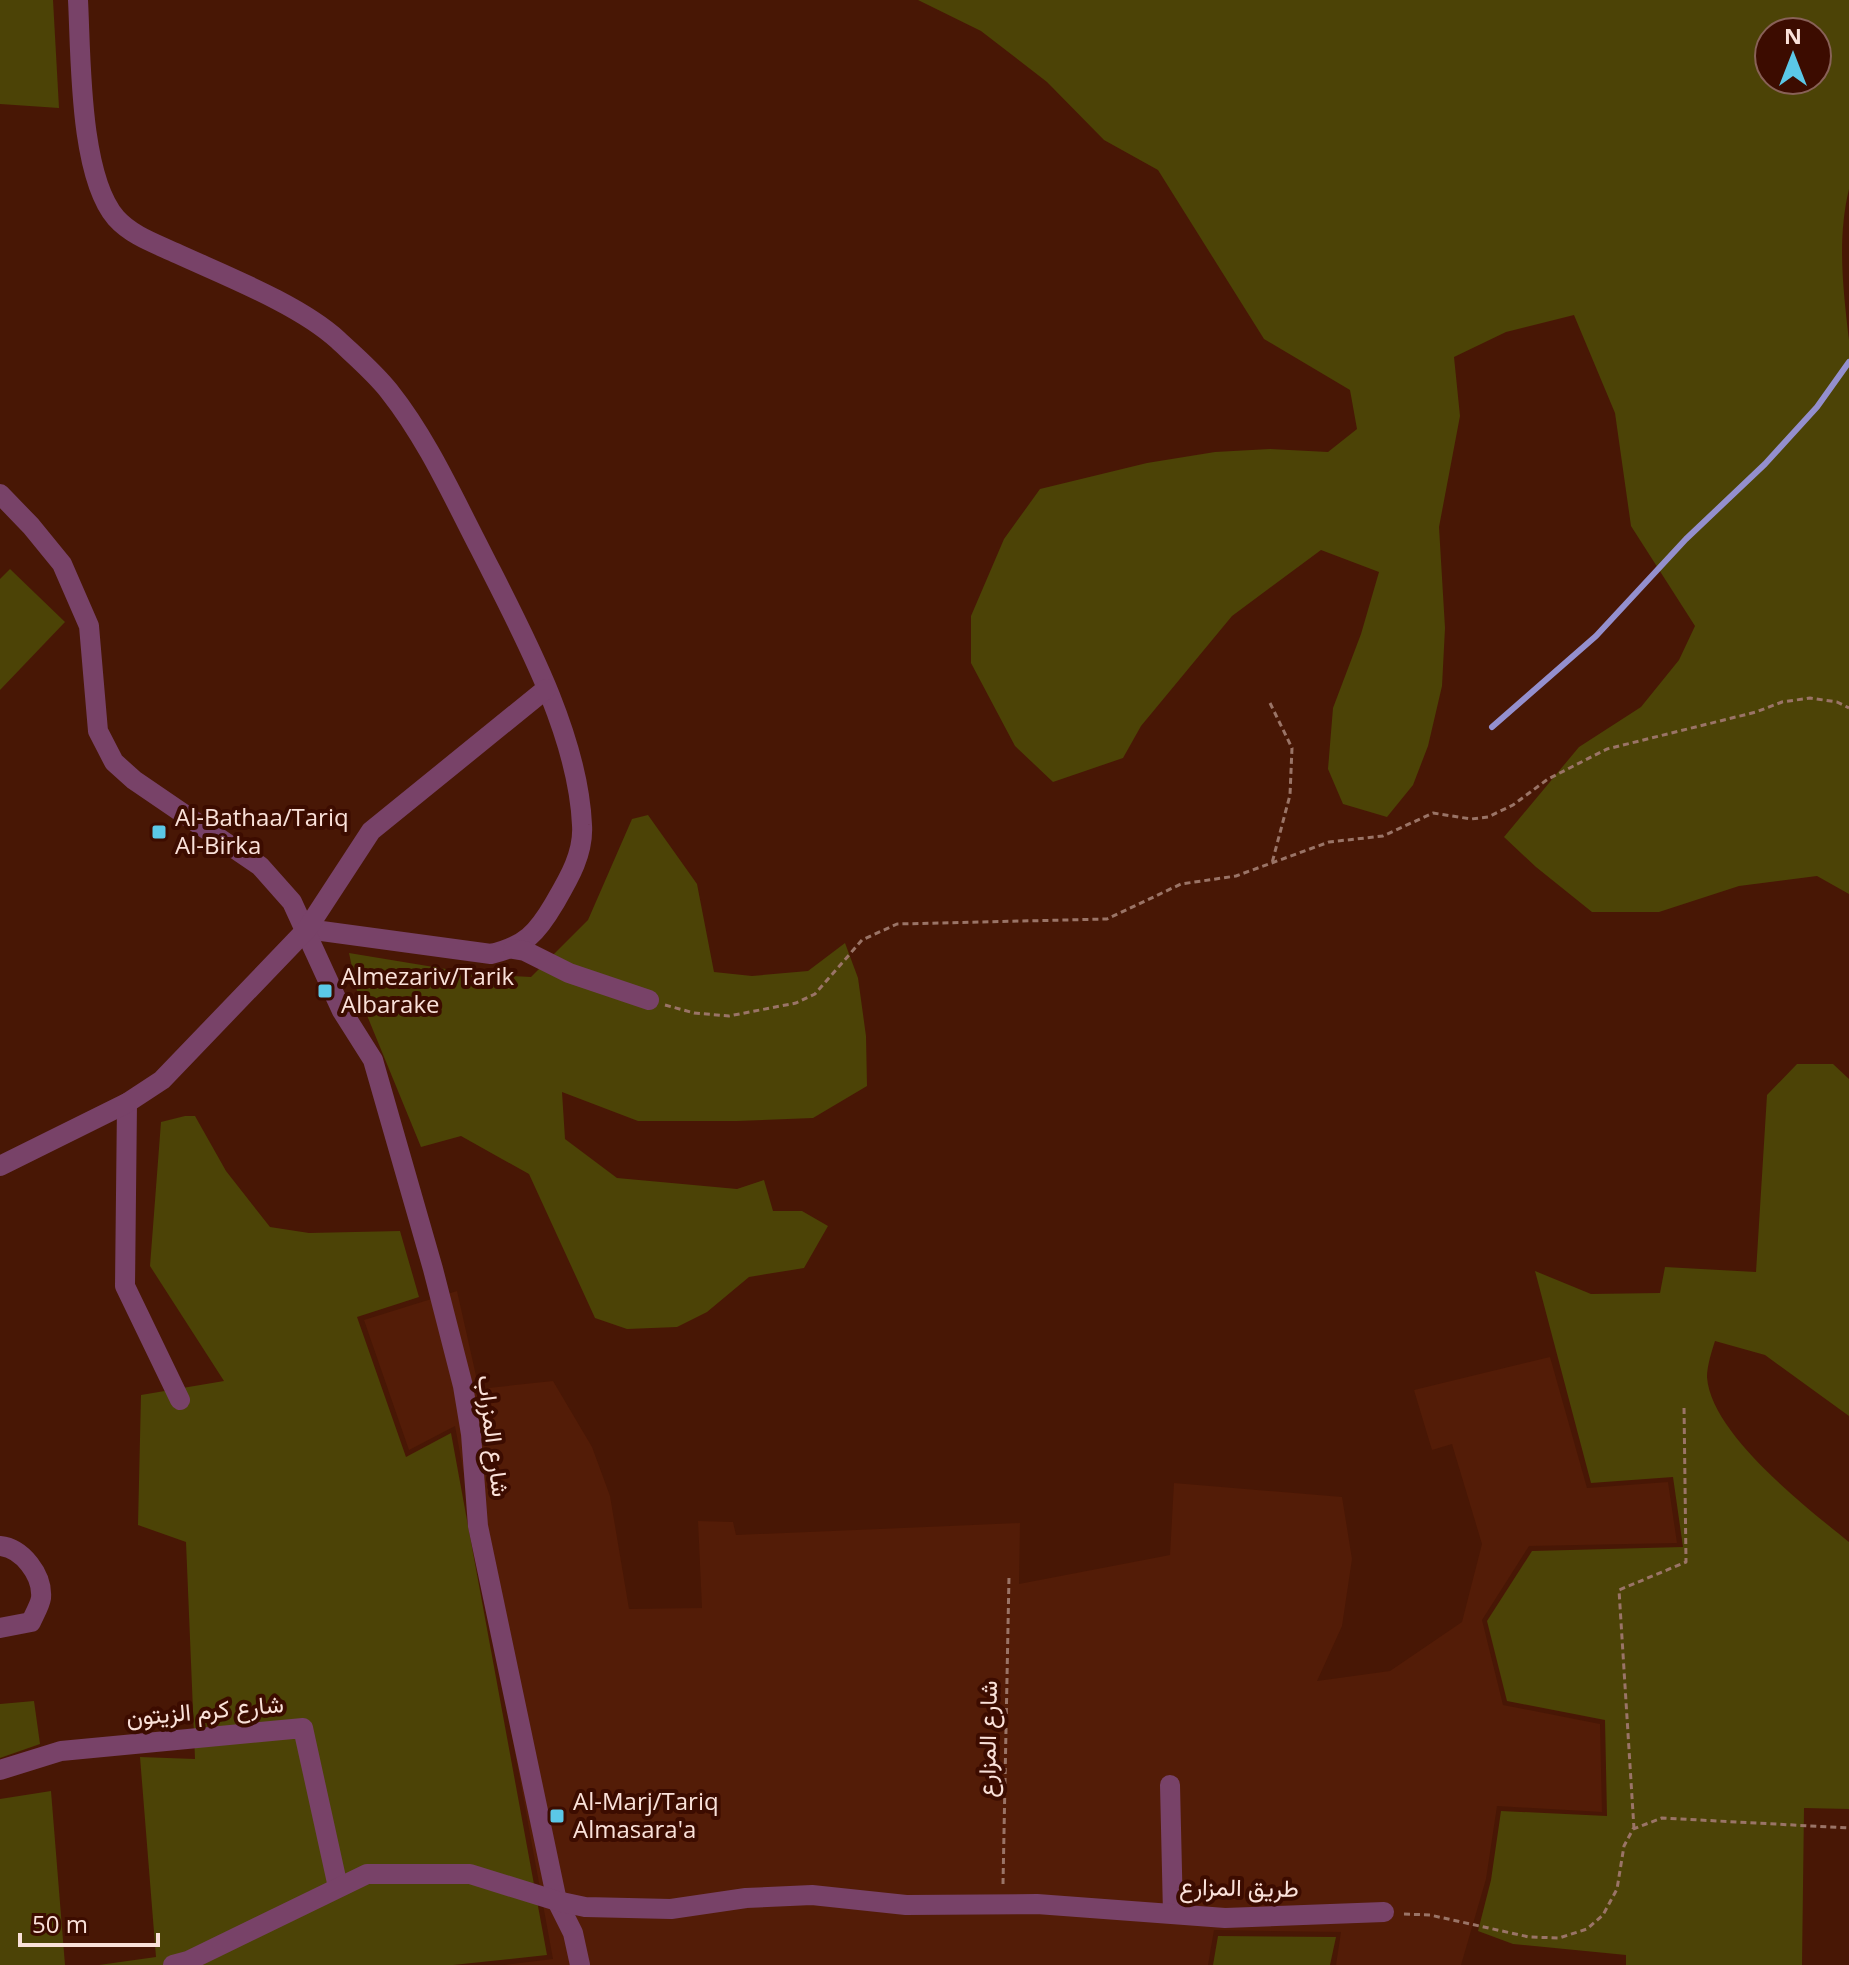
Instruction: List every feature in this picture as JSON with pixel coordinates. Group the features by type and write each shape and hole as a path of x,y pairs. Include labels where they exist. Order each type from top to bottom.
{"street":[{"path":"78,0 86,124 98,186 115,216 133,233 250,287 311,320 335,337 388,389 431,453 524,636 559,720 576,781 583,827 570,877 540,929 513,949"},
{"name":"شارع المزراب","path":"0,494 62,564 89,626 98,731 114,762 134,780 260,866 292,902 342,1011 373,1060 463,1386 471,1434 478,1526 557,1901 573,1933 580,1965"},
{"path":"0,1166 127,1103 162,1080 307,929 371,831 546,689"},
{"path":"307,929 491,954 513,949 525,951 569,973 649,1000"},
{"path":"127,1103 125,1286 180,1400"},
{"path":"0,1546 11,1547 37,1573 41,1598 31,1622 0,1628"},
{"name":"شارع كرم الزيتون","path":"0,1770 61,1751 303,1728 338,1887"},
{"path":"1170,1785 1173,1914"},
{"name":"طريق المزارع","path":"173,1965 188,1961 367,1874 470,1874 585,1907 671,1909 746,1898 812,1895 906,1905 1037,1904 1225,1918 1384,1912"}],"path":[{"path":"649,1000 694,1013 729,1016 796,1003 815,994 862,940 897,924 1107,919 1181,884 1236,876 1329,842 1383,836 1433,813 1471,819 1488,817 1513,805 1548,779 1607,749 1756,712 1782,702 1810,698 1837,702 1849,708"},
{"path":"1270,703 1292,748 1290,795 1272,863"},
{"path":"1384,1912 1430,1915 1529,1937 1559,1938 1587,1929 1603,1915 1617,1889 1624,1846 1634,1829 1619,1590 1686,1562 1684,1405"},
{"name":"شارع المزارع","path":"1003,1904 1009,1576"},
{"path":"1634,1829 1662,1818 1849,1828"}],"shaded area":[{"path":"0,0 53,0 59,108 0,104"},
{"path":"918,0 1849,0 1849,189 1842,245 1849,340 1849,894 1817,876 1739,886 1659,912 1592,912 1504,837 1579,747 1641,707 1679,660 1695,626 1631,526 1615,413 1574,315 1506,332 1454,357 1460,416 1439,527 1445,628 1442,686 1428,746 1413,785 1387,817 1343,804 1328,769 1333,708 1361,634 1379,572 1321,550 1232,616 1141,726 1123,758 1053,782 1015,746 971,663 971,616 1004,539 1040,489 1147,463 1215,452 1270,449 1328,452 1357,429 1350,390 1264,339 1158,170 1104,140 1047,82 981,31"},
{"path":"10,569 65,622 0,690 0,579"},
{"path":"648,815 697,884 714,972 752,976 808,971 845,943 858,978 866,1036 867,1086 813,1118 737,1121 638,1121 562,1092 565,1139 617,1178 737,1189 764,1180 773,1211 802,1211 828,1226 804,1268 749,1277 707,1312 677,1327 627,1329 595,1318 529,1174 461,1136 421,1147 357,991 349,953 476,974 531,977 588,920 632,819"},
{"path":"1797,1064 1833,1064 1849,1079 1849,1416 1765,1355 1715,1341 1707,1377 1712,1399 1742,1445 1786,1489 1849,1542 1849,1809 1804,1808 1802,1965 1626,1965 1626,1955 1513,1944 1478,1931 1491,1880 1501,1811 1607,1816 1605,1720 1507,1701 1487,1621 1532,1551 1683,1547 1673,1477 1591,1483 1535,1271 1591,1294 1660,1293 1665,1267 1756,1272 1767,1095"},
{"path":"195,1116 226,1171 270,1227 309,1233 400,1231 419,1297 357,1317 406,1457 451,1433 547,1955 453,1965 99,1965 156,1957 140,1757 195,1759 186,1542 138,1525 141,1395 224,1381 150,1266 161,1122"},
{"path":"457,1291 479,1389 553,1381 592,1447 610,1496 629,1609 702,1608 698,1521 733,1522 736,1535 1020,1523 1019,1584 1170,1555 1174,1483 1342,1497 1352,1559 1342,1626 1317,1681 1390,1671 1462,1622 1482,1544 1452,1444 1432,1450 1414,1390 1550,1357 1587,1488 1668,1482 1677,1543 1529,1546 1482,1620 1503,1705 1600,1724 1602,1812 1497,1806 1486,1879 1461,1965 1336,1965 1341,1932 1214,1930 1208,1965 504,1965 553,1959 455,1426 409,1450 364,1320"},
{"path":"34,1701 40,1744 0,1758 0,1704"},
{"path":"51,1791 65,1965 0,1965 0,1799"},
{"path":"1218,1936 1336,1937 1330,1965 1213,1965"}],"waterway":[{"path":"1492,727 1596,636 1686,539 1765,464 1817,407 1849,362"}],"place":[{"name":"Al-Bathaa/Tariq Al-Birka","path":"159,832"},
{"name":"Almezariv/Tarik Albarake","path":"325,991"},
{"name":"Al-Marj/Tariq Almasara'a","path":"557,1816"}]}
